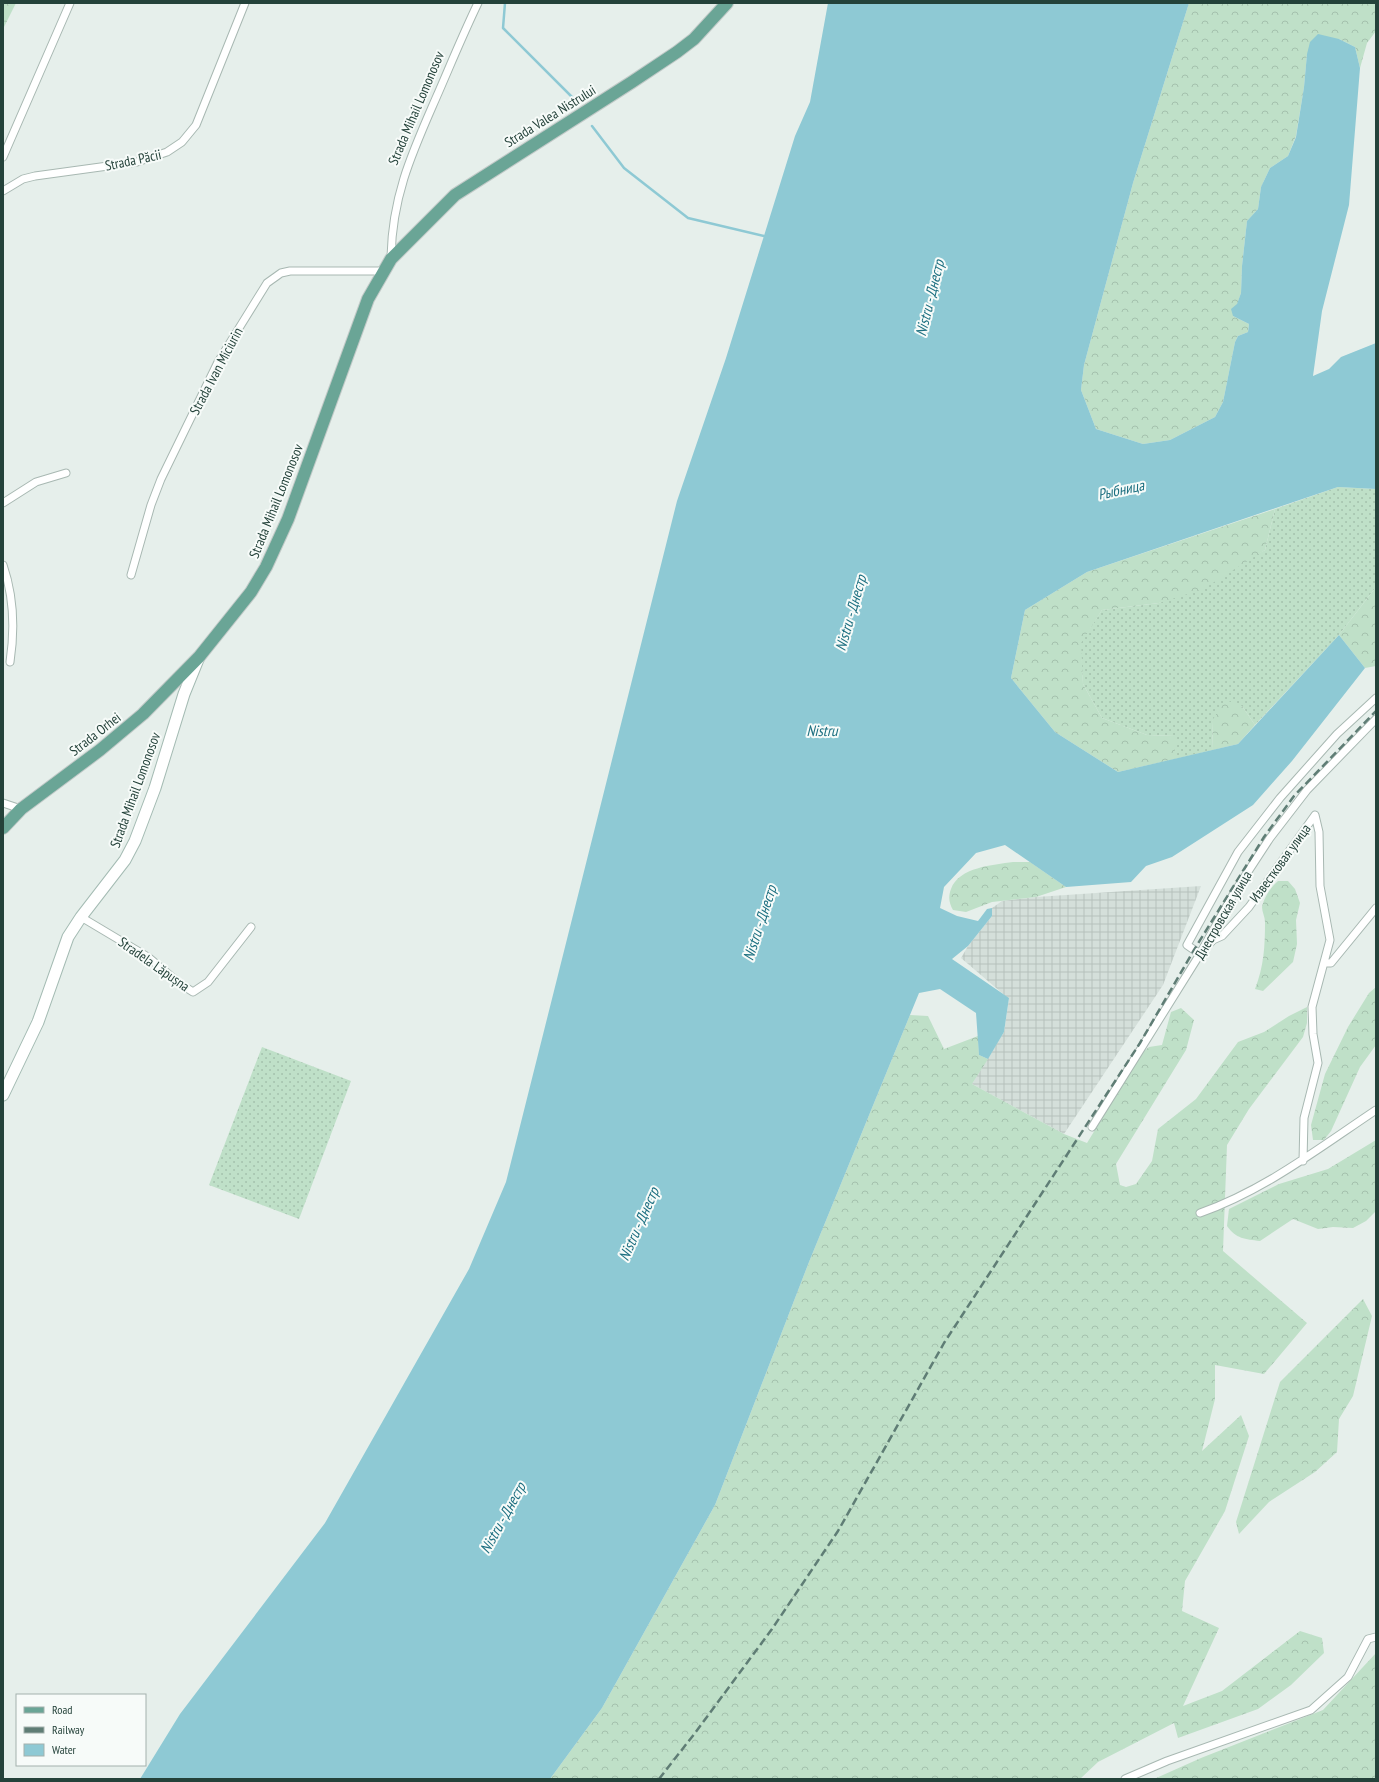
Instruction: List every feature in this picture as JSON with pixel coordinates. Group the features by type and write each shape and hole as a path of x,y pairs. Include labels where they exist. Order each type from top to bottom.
{"main road":[{"name":"Strada Valea Nistrului","path":"391,258 455,195 677,52 694,39 727,3"},
{"name":"Strada Mihail Lomonosov","path":"3,1095 38,1022 62,950 80,917 116,874 135,841 155,788 184,694 199,657 251,592 274,550 294,503 348,349 368,299 391,258"},
{"name":"Strada Orhei","path":"3,828 21,809 125,730 199,657"}],"street":[{"path":"3,157 70,3"},
{"name":"Strada Păcii","path":"3,191 23,179 35,176 137,162 168,152 182,142 196,125 245,3"},
{"name":"Strada Mihail Lomonosov","path":"391,258 393,222 397,200 411,153 478,3"},
{"name":"Strada Ivan Miciurin","path":"131,575 151,505 161,479 218,362 267,283 280,273 290,271 383,271"},
{"path":"3,503 36,482 66,473"},
{"path":"3,565 9,583 13,616 10,662"},
{"path":"1200,954 1187,945 1238,852 1280,798 1337,734 1376,698"},
{"name":"Днестровская улица","path":"1092,1127 1200,954 1234,893 1270,838 1307,790 1376,719"},
{"path":"3,803 21,809"},
{"name":"Известковая улица","path":"1200,954 1213,940 1222,936 1249,907 1315,815 1319,832 1320,886 1330,940 1312,1007 1313,1034 1318,1063 1304,1118 1303,1161"},
{"path":"1324,963 1331,962 1376,908"},
{"name":"Stradela Lăpușna","path":"80,917 148,957 179,983 193,992 208,982 251,928"},
{"path":"1200,1214 1274,1178 1303,1161 1376,1110"},
{"path":"1125,1779 1167,1761 1311,1710 1348,1677 1368,1639 1376,1637"}],"shaded area":[{"path":"1201,886 1163,985 1064,1134 972,1084 1004,1032 1009,999 961,958 968,946 992,916 992,908 1002,901 1036,897"}],"green space":[{"path":"3,3 16,3 3,29"},
{"path":"1189,3 1376,3 1376,31 1367,43 1360,68 1355,47 1339,39 1307,54 1304,87 1296,136 1288,156 1270,168 1261,187 1258,209 1247,221 1242,266 1241,293 1233,316 1249,324 1248,332 1238,336 1235,342 1223,402 1215,417 1170,440 1143,444 1096,429 1081,390 1084,365 1133,183"},
{"path":"1338,487 1376,489 1376,587 1339,635 1255,725 1242,706 1212,721 1213,750 1175,759 1175,736 1147,735 1102,718 1083,684 1080,643 1102,610 1159,603 1265,550 1275,509"},
{"path":"1275,509 1265,550 1203,589 1159,603 1102,610 1081,643 1083,684 1102,718 1147,735 1175,736 1175,759 1118,772 1055,732 1011,678 1025,610 1087,572"},
{"path":"1376,587 1376,666 1365,668 1339,635"},
{"path":"1225,700 1242,706 1255,725 1238,744 1213,750 1212,721"},
{"path":"1013,862 1030,862 1066,887 1036,897 992,902 966,912 953,910 949,900 949,895 955,882 961,876 978,868"},
{"path":"1278,881 1288,881 1295,889 1300,903 1296,920 1297,944 1293,962 1263,991 1255,989 1262,964 1264,948 1265,922 1262,907 1268,892"},
{"path":"1376,987 1376,1045 1360,1067 1331,1131 1324,1140 1313,1140 1311,1125 1325,1074 1348,1027 1369,993"},
{"path":"1307,1007 1307,1023 1303,1037 1249,1109 1227,1145 1223,1251 1307,1323 1264,1374 1215,1365 1215,1399 1202,1451 1241,1415 1249,1436 1225,1511 1185,1581 1182,1611 1219,1628 1183,1706 1222,1691 1300,1631 1322,1638 1324,1653 1291,1685 1258,1709 1178,1738 1174,1723 1098,1762 1080,1779 550,1779 602,1708 715,1505 809,1262 910,1015 928,1016 944,1049 978,1036 979,1055 988,1059 972,1084 1064,1134 1087,1143 1142,1053 1149,1047 1162,1045 1171,1012 1181,1008 1194,1020 1186,1050 1116,1164 1120,1185 1126,1187 1136,1184 1152,1161 1158,1129 1196,1099 1238,1042 1264,1032 1289,1016"},
{"path":"262,1047 351,1081 299,1219 209,1185"},
{"path":"1376,1140 1376,1211 1366,1221 1353,1228 1333,1227 1318,1229 1293,1219 1260,1241 1245,1239 1237,1236 1227,1226 1229,1209 1279,1184 1328,1169"},
{"path":"1363,1299 1372,1316 1353,1396 1339,1419 1337,1452 1315,1472 1269,1502 1239,1534 1236,1522 1280,1382"},
{"path":"1376,1653 1376,1779 1154,1779 1201,1758 1323,1710"}],"water":[{"name":"Nistru","path":"828,3 1189,3 1133,183 1084,365 1081,390 1096,429 1143,444 1170,440 1215,417 1223,402 1235,342 1238,336 1248,332 1249,324 1233,316 1231,309 1237,304 1241,293 1242,266 1247,221 1258,209 1261,187 1270,168 1288,156 1296,137 1304,87 1307,54 1310,42 1318,34 1339,39 1355,47 1360,68 1349,205 1322,311 1313,376 1329,369 1341,357 1376,343 1376,489 1338,487 1087,572 1025,610 1011,678 1055,732 1118,772 1238,744 1339,635 1365,668 1292,761 1253,805 1172,857 1146,866 1131,882 1066,887 1005,845 976,853 944,887 940,908 957,916 978,921 987,909 992,908 992,916 968,946 952,959 1009,998 1004,1032 988,1059 979,1055 976,1013 940,989 919,993 809,1262 715,1505 602,1708 550,1779 140,1779 180,1714 325,1523 469,1269 506,1182 677,501 726,358 795,136 810,102"}],"waterway":[{"path":"505,3 503,28 577,102"},
{"path":"592,126 624,168 688,218 764,236"}],"railway":[{"path":"659,1779 772,1629 838,1531 944,1343 1140,1043 1194,950 1264,837 1294,796 1376,711"}],"water label":[{"name":"Nistru - Днестр","path":"930,298"},
{"name":"Рыбница","path":"1121,490"},
{"name":"Nistru - Днестр","path":"851,613"},
{"name":"Nistru - Днестр","path":"760,923"},
{"name":"Nistru - Днестр","path":"639,1224"},
{"name":"Nistru - Днестр","path":"503,1518"}]}
